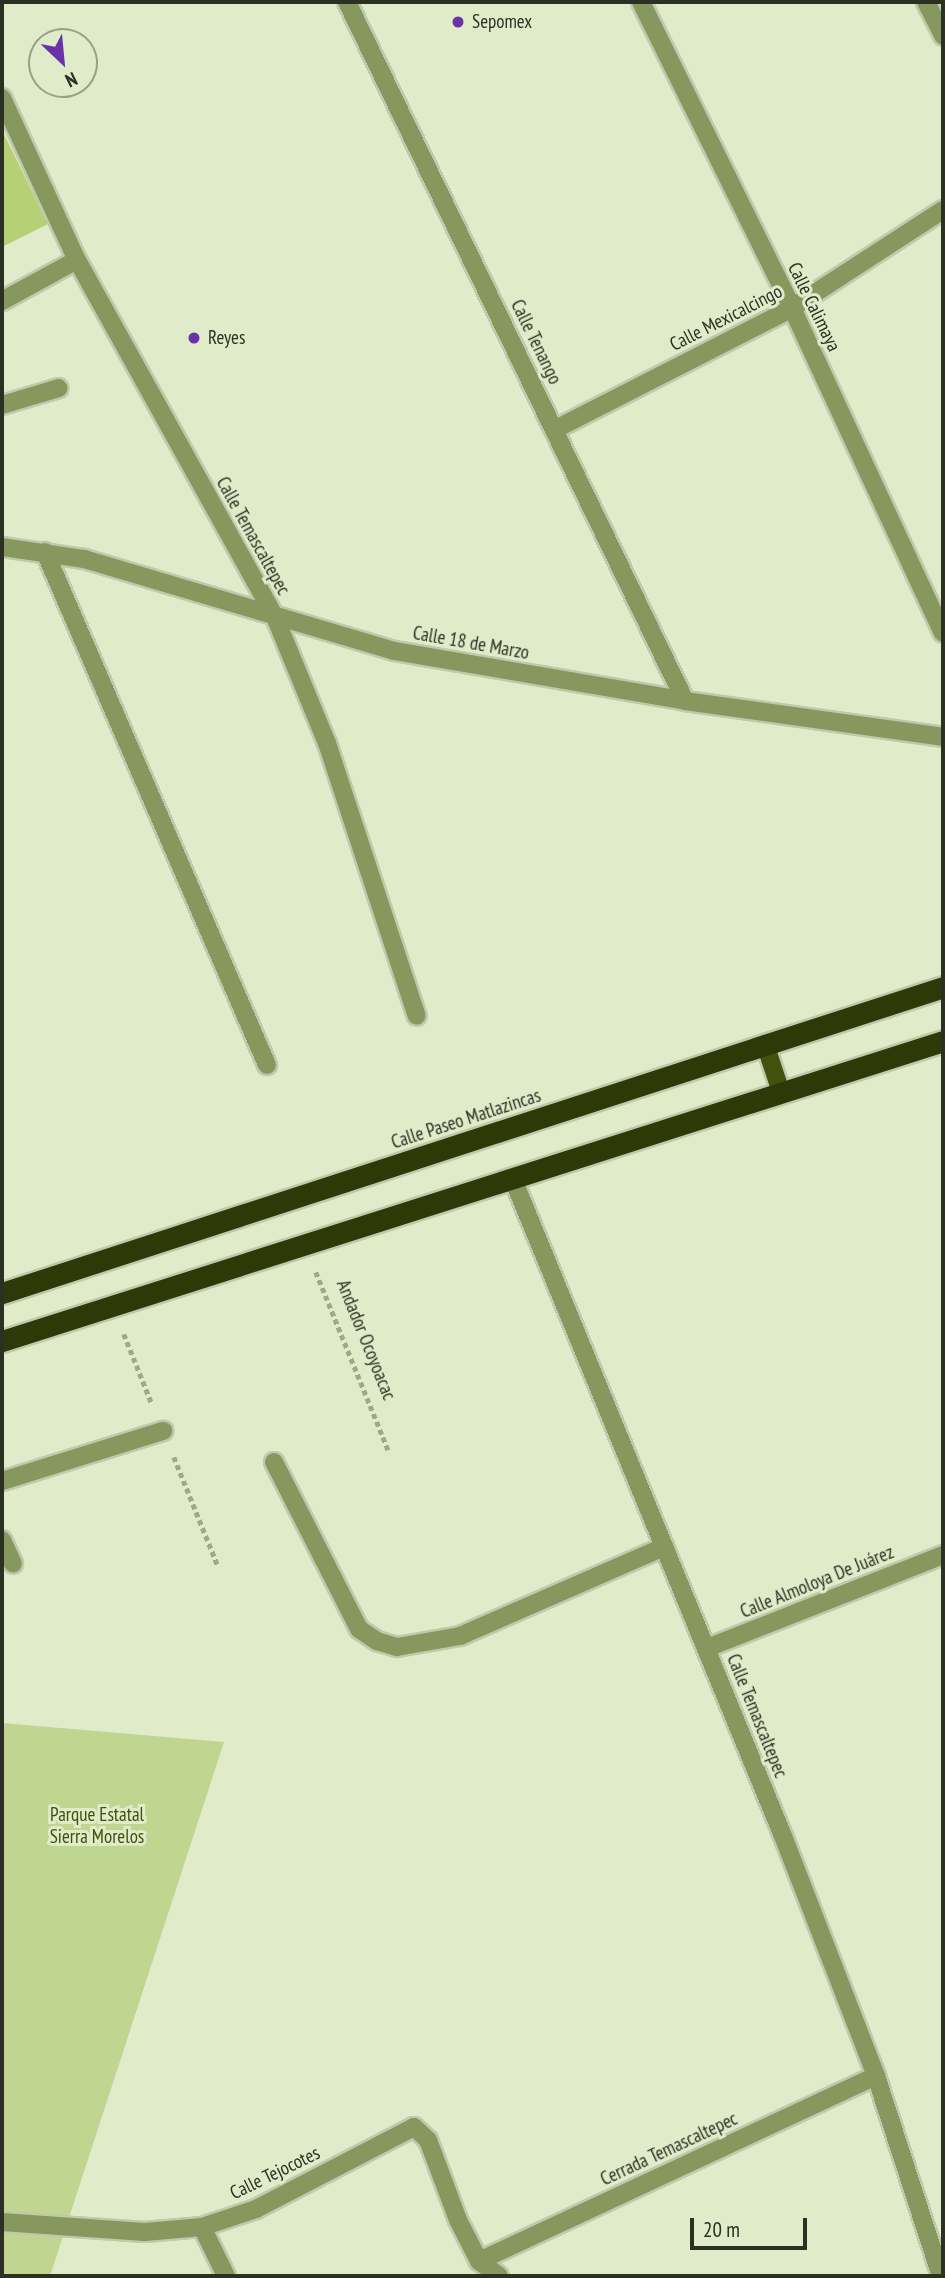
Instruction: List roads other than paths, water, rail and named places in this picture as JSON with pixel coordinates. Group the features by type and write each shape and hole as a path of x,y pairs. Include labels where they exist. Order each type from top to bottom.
{"highway":[{"name":"Calle Paseo Matlazincas","path":"2,1293 943,987"},
{"path":"2,1341 943,1041"}],"main road":[{"path":"765,1044 782,1092"}],"street":[{"name":"Calle Tenango","path":"347,2 556,429 685,701"},
{"name":"Calle Calimaya","path":"641,2 792,308 943,633"},
{"path":"926,2 943,36"},
{"name":"Calle Temascaltepec","path":"2,98 77,260 275,617 327,743 417,1016"},
{"name":"Calle Mexicalcingo","path":"556,429 792,308 943,210"},
{"path":"2,301 77,260"},
{"path":"2,405 59,388"},
{"name":"Calle 18 de Marzo","path":"2,547 45,552 160,580 394,651 685,701 943,737"},
{"path":"45,552 267,1065"},
{"name":"Calle Temascaltepec","path":"513,1179 707,1648 876,2076 940,2276"},
{"path":"2,1481 163,1432"},
{"path":"274,1462 352,1619 377,1641 415,1646 460,1636 664,1547"},
{"path":"2,1540 13,1564"},
{"name":"Calle Almoloya De Juárez","path":"707,1648 943,1555"},
{"name":"Cerrada Temascaltepec","path":"479,2261 876,2076"},
{"name":"Calle Tejocotes","path":"2,2222 145,2232 202,2227 256,2209 409,2129 420,2129 428,2140 458,2220 479,2261"},
{"path":"202,2227 226,2276"},
{"path":"479,2261 499,2276"}],"place":[{"name":"Sepomex","path":"458,22"},
{"name":"Reyes","path":"194,338"}],"park label":[{"name":"Parque Estatal Sierra Morelos","path":"97,1826"}]}
